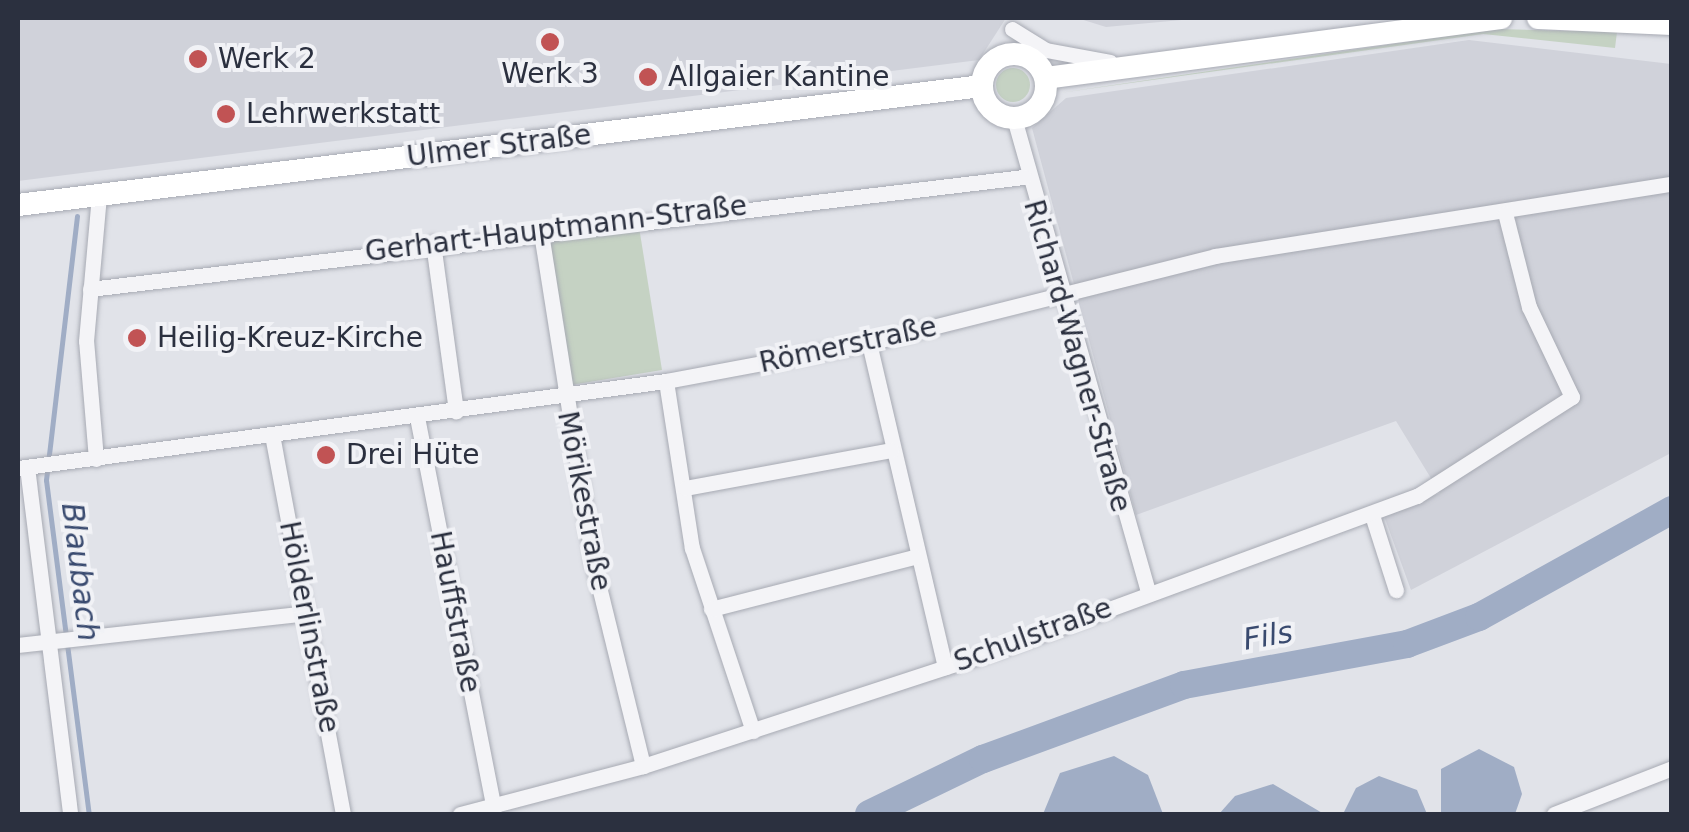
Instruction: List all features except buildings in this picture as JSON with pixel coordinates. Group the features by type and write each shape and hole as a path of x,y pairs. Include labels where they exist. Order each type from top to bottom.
{"main road":[{"path":"1426,26 1450,18"},
{"path":"1046,78 1124,63 1501,18"},
{"path":"1538,18 1672,24"},
{"path":"1010,54 1029,58 1046,78 1042,102 1014,118 989,107 981,86 991,62 1010,54"},
{"name":"Ulmer Straße","path":"18,204 981,86"}],"street":[{"path":"1012,29 1046,50 1124,63"},
{"name":"Richard-Wagner-Straße","path":"1014,118 1024,178 1148,591"},
{"name":"Gerhart-Hauptmann-Straße","path":"90,290 434,244 1024,178"},
{"name":"Römerstraße","path":"27,467 273,440 666,382 869,343 1215,256 1672,184"},
{"path":"96,459 90,290 100,195"},
{"name":"Schulstraße","path":"460,814 643,766 945,667 1148,591 1372,515 1512,441 1572,389 1529,308 1506,213"},
{"name":"Mörikestraße","path":"541,233 564,398 643,766"},
{"path":"434,244 456,411"},
{"path":"869,343 914,557 945,667"},
{"path":"666,382 711,609 752,731"},
{"name":"Hauffstraße","path":"417,417 494,808"},
{"name":"Hölderlinstraße","path":"273,440 343,814"},
{"path":"685,488 892,450"},
{"path":"27,467 60,639 70,814"},
{"path":"1372,515 1396,590"},
{"path":"711,609 914,557"},
{"path":"18,645 307,613"},
{"path":"1554,814 1672,768"}],"shaded area":[{"path":"18,18 1006,18 979,60 18,181"},
{"path":"1077,18 1203,18 1106,27"},
{"path":"1469,40 1671,64 1671,453 1411,590 1384,516 1440,493 1396,421 1136,515 1032,128 1066,98"}],"green space":[{"path":"1496,29 1617,32 1615,48 1483,34 1059,93"},
{"path":"1013,68 1025,73 1030,85 1025,97 1013,102 1001,97 996,85 1001,73"},
{"path":"639,227 662,370 571,385 549,240"}],"water":[{"path":"1479,749 1514,767 1522,794 1515,814 1441,814 1441,769"},
{"path":"1114,756 1148,775 1163,814 1043,814 1060,773"},
{"path":"1379,776 1417,790 1427,814 1343,814 1356,788"},
{"path":"1273,784 1324,814 1219,814 1235,796"}],"waterway":[{"name":"Blaubach","path":"77,216 46,480 89,814"},
{"name":"Fils","path":"869,814 983,759 1184,685 1407,644 1479,617 1672,510"}],"place":[{"name":"Werk 3","path":"550,42"},
{"name":"Werk 2","path":"198,59"},
{"name":"Allgaier Kantine","path":"648,77"},
{"name":"Lehrwerkstatt","path":"226,114"},
{"name":"Heilig-Kreuz-Kirche","path":"137,338"},
{"name":"Drei Hüte","path":"326,455"}]}
